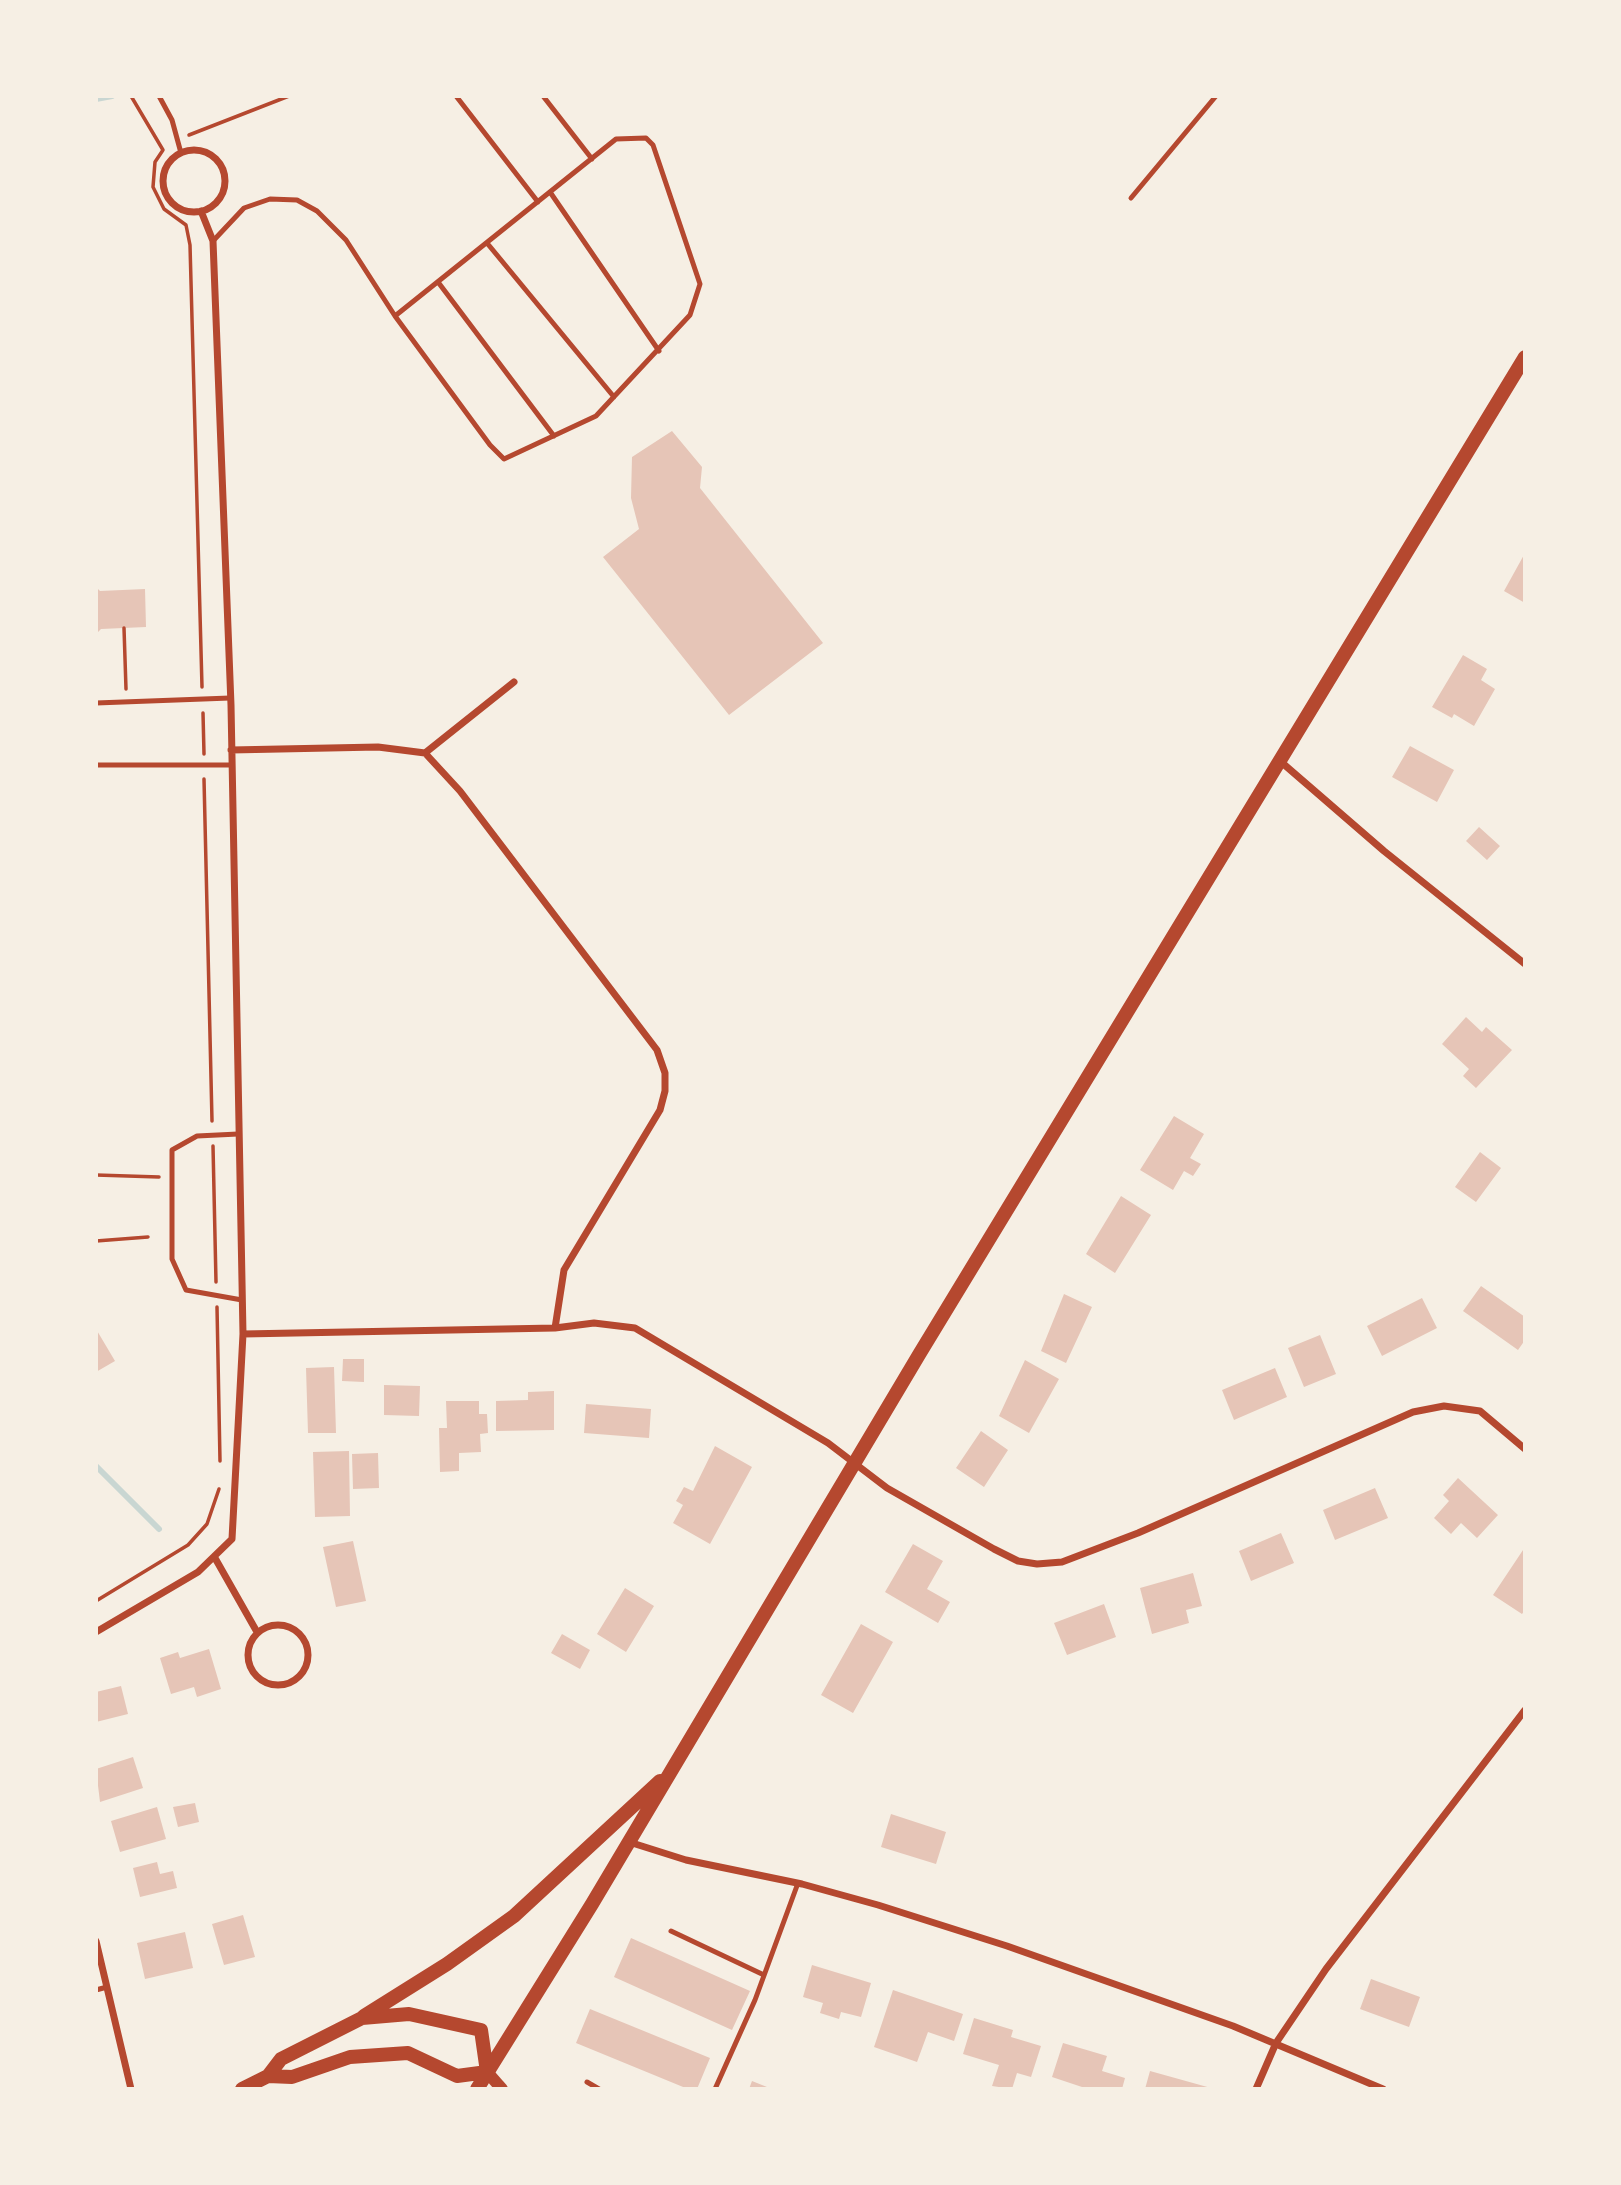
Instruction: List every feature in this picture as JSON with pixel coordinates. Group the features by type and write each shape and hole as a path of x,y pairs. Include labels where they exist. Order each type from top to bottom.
{"main road":[{"path":"477,2089 629,1842 1525,357"},
{"path":"242,2089 268,2076 281,2059 362,2018 447,1965 514,1916 671,1771"},
{"path":"362,2018 410,2014 481,2030 487,2072"},
{"path":"268,2076 292,2077 350,2057 408,2053 457,2076 487,2072"}],"street":[{"path":"201,152 211,156 223,172 224,182 218,201 201,211 181,209 166,196 163,186 167,166 181,153 201,152"},
{"path":"96,1632 198,1572 232,1539 243,1334 232,765 214,241 201,211"},
{"path":"425,753 514,682"},
{"path":"231,750 379,747 425,753 460,790 629,1009 657,1050 664,1073 665,1091 660,1111 564,1270 555,1328"},
{"path":"1280,761 1384,851 1525,964"},
{"path":"243,1334 555,1328 594,1323 635,1328 828,1443 887,1488 994,1549 1018,1561 1037,1564 1062,1562 1138,1533 1412,1412 1444,1406 1480,1411 1525,1449"},
{"path":"215,1558 257,1632"},
{"path":"271,1625 287,1626 300,1634 307,1648 306,1664 298,1678 284,1685 268,1684 255,1675 248,1661 249,1646 257,1632 271,1625"},
{"path":"1256,2089 1276,2043 1326,1969 1525,1710"},
{"path":"629,1842 686,1860 798,1883 1007,1946 1276,2043 1382,2089"},
{"path":"96,1941 131,2089"},
{"path":"487,2072 502,2089"}],"lane":[{"path":"159,96 172,120 181,153"},
{"path":"456,96 538,202"},
{"path":"543,96 592,159"},
{"path":"1132,198 1216,96"},
{"path":"214,241 244,208 270,200 297,200 317,211 346,240 396,316 490,445 504,459 596,416 690,315 700,284 691,250 653,145 646,138 616,139 396,316"},
{"path":"550,192 659,351"},
{"path":"487,243 614,397"},
{"path":"438,282 554,436"},
{"path":"96,703 230,698"},
{"path":"96,765 232,765"},
{"path":"238,1135 197,1136 172,1150 172,1259 186,1290 242,1300"},
{"path":"715,2089 764,1975 798,1883"},
{"path":"671,1931 764,1975"},
{"path":"96,1990 107,1987"},
{"path":"587,2082 599,2089"}],"path":[{"path":"177,139 289,96"},
{"path":"124,628 126,702"},
{"path":"96,1175 172,1176"},
{"path":"96,1241 148,1237"},
{"path":"217,1303 220,1468"},
{"path":"96,1601 188,1545 207,1524 220,1482"}],"building":[{"path":"672,431 702,467 700,488 823,643 729,715 603,557 639,529 631,498 632,457"},
{"path":"1525,553 1525,603 1504,591"},
{"path":"96,587 100,591 145,589 146,627 101,629 96,634"},
{"path":"1463,655 1487,669 1481,680 1495,689 1474,726 1454,714 1452,718 1432,707"},
{"path":"1410,746 1454,770 1437,802 1392,777"},
{"path":"1479,827 1500,846 1487,860 1466,841"},
{"path":"1466,1017 1482,1032 1486,1027 1512,1050 1476,1088 1463,1076 1469,1069 1442,1044"},
{"path":"1174,1116 1204,1134 1190,1158 1201,1164 1193,1176 1184,1171 1173,1190 1140,1170"},
{"path":"1480,1152 1501,1168 1476,1202 1455,1187"},
{"path":"1121,1196 1151,1215 1115,1273 1086,1254"},
{"path":"1481,1286 1525,1317 1525,1340 1518,1350 1463,1311"},
{"path":"1064,1294 1092,1307 1066,1363 1041,1351"},
{"path":"1422,1298 1437,1328 1382,1356 1367,1326"},
{"path":"96,1329 115,1361 96,1372"},
{"path":"1320,1335 1336,1374 1304,1387 1288,1348"},
{"path":"343,1359 364,1359 364,1382 342,1381"},
{"path":"1025,1360 1059,1379 1029,1433 999,1416"},
{"path":"334,1367 336,1433 308,1433 306,1368"},
{"path":"1275,1368 1287,1397 1234,1420 1222,1390"},
{"path":"384,1385 420,1386 419,1416 384,1415"},
{"path":"554,1391 554,1430 496,1431 496,1401 528,1400 528,1392"},
{"path":"446,1401 479,1401 479,1414 487,1414 488,1433 480,1434 481,1452 459,1453 459,1471 440,1472 439,1428 447,1428"},
{"path":"586,1404 651,1409 649,1438 584,1433"},
{"path":"981,1431 1008,1450 984,1487 956,1468"},
{"path":"715,1446 752,1467 710,1544 673,1523 683,1505 676,1501 684,1487 693,1491"},
{"path":"349,1451 350,1516 315,1517 313,1452"},
{"path":"378,1453 379,1488 353,1489 352,1454"},
{"path":"1458,1478 1498,1515 1477,1538 1461,1523 1451,1534 1434,1518 1449,1501 1443,1495"},
{"path":"1375,1488 1388,1518 1335,1540 1323,1510"},
{"path":"1281,1533 1294,1563 1251,1581 1239,1551"},
{"path":"353,1541 366,1601 336,1607 323,1547"},
{"path":"913,1544 943,1561 927,1589 950,1602 938,1623 885,1592"},
{"path":"1525,1547 1525,1610 1522,1614 1493,1595"},
{"path":"1193,1573 1202,1606 1186,1610 1189,1623 1152,1634 1140,1588"},
{"path":"625,1588 654,1606 626,1652 597,1634"},
{"path":"1104,1604 1116,1637 1067,1655 1054,1623"},
{"path":"861,1624 893,1642 853,1713 821,1695"},
{"path":"562,1634 590,1650 580,1669 551,1653"},
{"path":"209,1649 221,1689 197,1697 194,1687 171,1694 160,1658 178,1652 180,1658"},
{"path":"121,1686 128,1714 96,1722 96,1692"},
{"path":"133,1757 143,1788 100,1802 96,1769"},
{"path":"195,1803 199,1822 178,1827 173,1807"},
{"path":"157,1807 166,1839 120,1852 111,1821"},
{"path":"891,1814 946,1832 936,1864 881,1847"},
{"path":"157,1862 160,1874 173,1871 177,1888 140,1897 133,1868"},
{"path":"243,1915 255,1957 224,1965 212,1924"},
{"path":"185,1932 193,1968 145,1979 137,1943"},
{"path":"631,1938 750,1991 732,2030 614,1977"},
{"path":"812,1965 871,1983 861,2017 841,2012 839,2019 820,2013 823,2003 803,1997"},
{"path":"1371,1979 1420,1997 1409,2027 1360,2009"},
{"path":"893,1990 963,2014 954,2041 928,2032 917,2062 874,2047"},
{"path":"590,2009 710,2058 697,2089 688,2089 576,2043"},
{"path":"974,2018 1013,2030 1011,2037 1041,2046 1031,2077 1017,2073 1012,2089 992,2086 999,2065 963,2054"},
{"path":"1063,2043 1107,2056 1102,2071 1125,2078 1122,2089 1088,2089 1052,2077"},
{"path":"1150,2071 1211,2088 1211,2089 1145,2089"},
{"path":"752,2081 772,2089 749,2089"}],"waterway":[{"path":"96,99 112,96"},
{"path":"96,1466 159,1529"}]}
